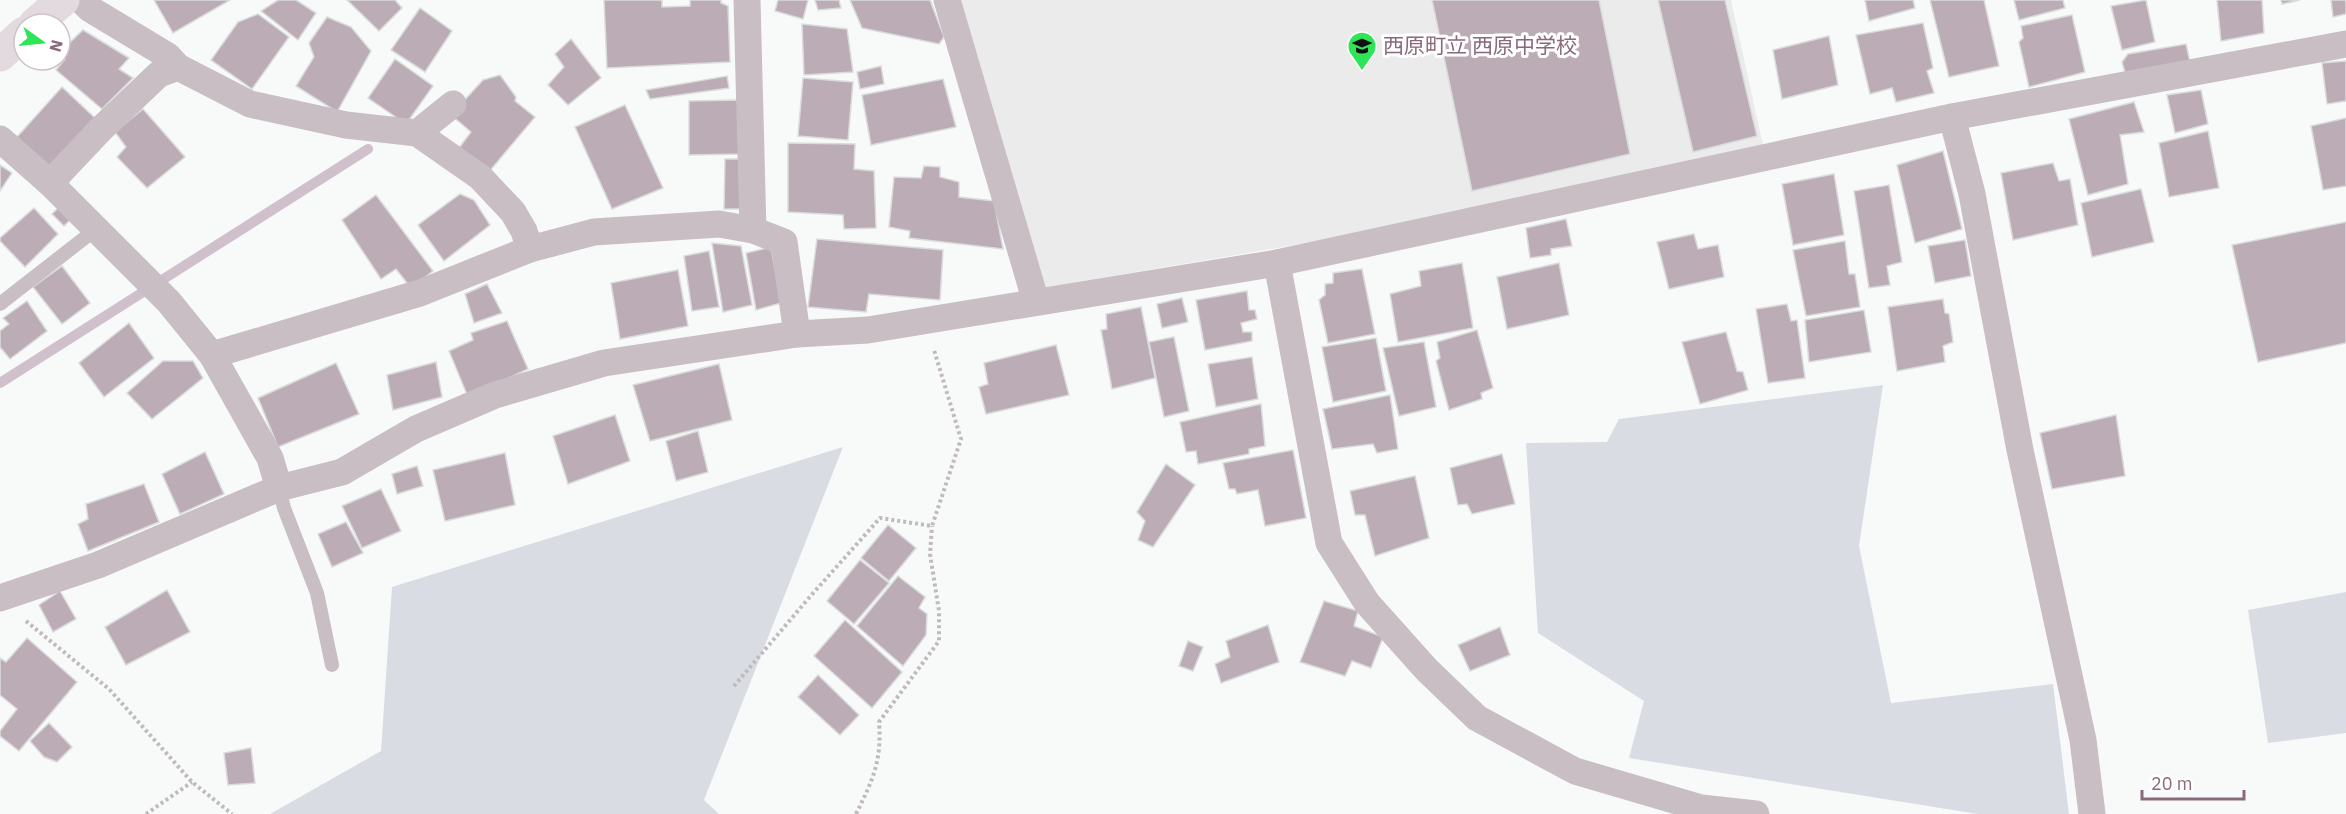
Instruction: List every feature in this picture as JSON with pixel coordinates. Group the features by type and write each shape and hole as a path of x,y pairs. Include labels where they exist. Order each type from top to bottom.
{"main road":[{"path":"49,12 63,0"}],"street":[{"path":"81,0 90,9 168,56 178,67 250,104 346,125 417,133 480,177 513,212 524,231 530,249"},
{"path":"747,0 753,230"},
{"path":"947,0 1036,302"},
{"path":"9,607 98,565 279,488 342,472 416,429 506,392 604,363 796,334 868,330 1277,263 1952,117 2346,44"},
{"path":"50,183 101,129 159,74 178,67"},
{"path":"417,133 453,104"},
{"path":"1952,117 1972,194 2020,450 2083,740 2092,814"},
{"path":"0,139 50,183 163,296 213,355 270,458 279,488"},
{"path":"213,355 420,293 530,249 594,232 719,224 753,230 784,242 796,334"},
{"path":"1277,263 1329,543 1367,603 1427,670 1477,718 1575,771 1701,808 1756,814"}],"lane":[{"path":"0,304 96,229"},
{"path":"279,488 284,508 317,593 332,664"}],"path":[{"path":"856,814 870,787 881,748 879,722 939,641 939,611 930,554 932,526 961,440 926,320"},
{"path":"734,686 880,518 932,526"},
{"path":"9,607 110,689 192,782 232,814"},
{"path":"146,814 192,782"}],"shaded area":[{"name":"西原町立 西原中学校","path":"957,0 1731,0 1763,145 1377,231 1041,288"},
{"path":"1883,385 1859,546 1891,703 2053,684 2069,814 1978,814 1629,758 1644,701 1538,633 1526,443 1607,442 1619,419"},
{"path":"843,447 704,800 719,814 270,814 381,751 392,587"},
{"path":"2346,592 2346,733 2268,743 2248,610"}],"building":[{"path":"154,0 230,0 173,33"},
{"path":"278,0 296,0 316,13 298,40 261,11"},
{"path":"347,0 395,0 402,8 379,31"},
{"path":"604,0 662,0 662,7 690,6 690,0 721,0 721,3 728,6 730,62 607,68"},
{"path":"778,0 808,0 803,19 775,11"},
{"path":"815,0 839,0 841,8 818,10"},
{"path":"850,0 930,0 944,37 939,44 862,28"},
{"path":"1432,0 1599,0 1630,154 1472,191"},
{"path":"1658,0 1725,0 1757,136 1693,152"},
{"path":"1865,0 1913,0 1915,8 1869,21"},
{"path":"1930,0 1984,0 1999,66 1949,77"},
{"path":"2014,0 2063,0 2065,8 2019,20"},
{"path":"2146,0 2155,42 2122,50 2111,6"},
{"path":"2217,0 2262,0 2264,33 2221,41"},
{"path":"2281,0 2300,0 2282,4"},
{"path":"2331,0 2346,0 2346,14 2333,17"},
{"path":"420,8 452,31 425,72 391,50"},
{"path":"258,14 289,37 252,89 211,60 238,22"},
{"path":"2072,15 2085,72 2029,87 2019,42 2023,38 2021,26"},
{"path":"327,17 351,27 371,51 337,112 296,86 314,57 309,43"},
{"path":"1923,23 1933,68 1927,71 1934,93 1896,102 1892,88 1870,94 1856,35"},
{"path":"802,24 847,29 853,72 804,75"},
{"path":"83,30 129,58 119,69 133,78 102,109 58,72 72,72 72,41"},
{"path":"1829,36 1838,85 1782,99 1773,50"},
{"path":"571,39 601,78 568,105 548,85 564,67 555,54"},
{"path":"2186,44 2190,62 2126,76 2122,62 2128,54"},
{"path":"395,59 433,86 406,124 368,98"},
{"path":"2346,61 2346,101 2327,104 2322,63"},
{"path":"881,66 884,84 860,89 857,72"},
{"path":"500,75 516,97 515,101 535,117 488,173 459,148 471,132 451,115 483,80"},
{"path":"727,76 729,88 650,99 646,90"},
{"path":"803,78 853,82 848,140 798,136"},
{"path":"943,79 956,127 871,145 862,95"},
{"path":"62,87 95,118 50,168 17,137"},
{"path":"2201,90 2208,124 2175,133 2167,95"},
{"path":"738,100 739,154 689,155 689,101"},
{"path":"2134,102 2144,132 2120,135 2128,184 2088,195 2069,119"},
{"path":"625,105 663,188 612,209 575,127"},
{"path":"143,109 185,157 147,188 117,157 126,147 115,132"},
{"path":"2346,118 2346,186 2323,190 2311,126"},
{"path":"2208,131 2219,188 2169,197 2159,143"},
{"path":"788,143 855,144 854,169 874,171 876,228 844,229 843,215 788,212"},
{"path":"1943,151 1962,229 1915,243 1897,165"},
{"path":"725,159 740,159 741,209 724,209"},
{"path":"2053,163 2059,181 2070,179 2078,225 2013,240 2001,173"},
{"path":"0,165 12,173 0,191"},
{"path":"924,166 940,167 940,177 959,182 959,197 994,201 1003,249 909,238 910,231 889,227 894,177 921,178"},
{"path":"1834,174 1844,235 1793,245 1782,184"},
{"path":"1889,185 1902,262 1887,266 1890,285 1869,288 1854,191"},
{"path":"2141,189 2154,242 2092,257 2081,203"},
{"path":"460,194 474,200 490,225 444,261 418,225"},
{"path":"376,195 433,271 411,288 396,269 381,279 342,220"},
{"path":"59,207 71,219 64,226 52,214"},
{"path":"34,208 58,234 25,267 0,241 0,238"},
{"path":"1566,219 1572,246 1551,249 1551,255 1530,258 1526,228"},
{"path":"2346,222 2346,343 2258,362 2232,245"},
{"path":"1694,234 1698,249 1718,245 1724,277 1669,289 1657,242"},
{"path":"817,239 943,250 940,300 869,294 866,312 808,307"},
{"path":"1965,240 1971,276 1935,283 1928,246"},
{"path":"1845,241 1849,274 1855,274 1860,307 1806,316 1793,250"},
{"path":"712,243 741,246 752,305 723,312"},
{"path":"771,247 781,303 756,310 746,253"},
{"path":"709,251 719,307 692,311 684,256"},
{"path":"1462,263 1473,328 1398,342 1390,294 1421,286 1419,271"},
{"path":"1559,263 1569,315 1507,329 1497,277"},
{"path":"62,266 90,303 62,324 33,287"},
{"path":"1362,269 1375,334 1328,343 1319,300 1325,295 1325,284 1333,283 1333,273"},
{"path":"678,270 688,326 620,339 611,283"},
{"path":"487,284 502,313 474,323 465,294"},
{"path":"1247,291 1249,310 1255,310 1257,319 1241,323 1243,332 1252,332 1252,341 1205,350 1196,300"},
{"path":"1182,298 1188,322 1162,328 1157,304"},
{"path":"1943,299 1945,313 1949,314 1953,342 1943,346 1945,362 1897,371 1888,307"},
{"path":"27,301 47,331 10,359 0,347 0,331 9,324 3,318"},
{"path":"1787,304 1791,321 1797,320 1805,378 1768,383 1756,309"},
{"path":"1141,307 1155,378 1112,389 1101,330 1107,329 1106,314"},
{"path":"1864,310 1871,352 1809,362 1805,320"},
{"path":"507,321 528,369 468,397 449,351 473,340 471,333"},
{"path":"129,323 154,358 104,397 79,363"},
{"path":"1477,330 1493,388 1481,393 1482,399 1449,410 1436,361 1440,358 1437,342"},
{"path":"1726,332 1737,371 1743,372 1748,390 1700,404 1682,342"},
{"path":"1174,337 1189,411 1164,417 1149,342"},
{"path":"1376,338 1386,391 1333,402 1322,347"},
{"path":"1424,342 1436,407 1399,416 1383,348"},
{"path":"1056,345 1069,395 986,414 979,387 988,384 984,363"},
{"path":"1252,357 1258,399 1216,407 1208,364"},
{"path":"163,361 193,361 203,378 152,419 127,393"},
{"path":"436,362 442,397 393,410 387,375"},
{"path":"336,363 359,414 278,447 258,398"},
{"path":"719,364 732,420 650,441 633,385"},
{"path":"1390,395 1398,449 1377,453 1373,444 1332,449 1323,409"},
{"path":"1261,404 1265,446 1249,449 1249,454 1198,464 1196,451 1186,452 1180,422"},
{"path":"615,415 630,461 568,484 553,436"},
{"path":"2116,415 2125,476 2052,489 2040,433"},
{"path":"698,431 708,472 676,481 666,441"},
{"path":"1293,450 1306,518 1265,526 1258,490 1237,494 1235,489 1229,489 1223,463"},
{"path":"205,452 224,494 180,514 162,474"},
{"path":"505,453 515,505 445,521 433,470"},
{"path":"1502,454 1515,504 1472,514 1467,504 1458,505 1450,468"},
{"path":"1166,464 1195,485 1153,547 1138,540 1145,521 1137,512"},
{"path":"417,466 423,486 397,494 392,474"},
{"path":"1415,476 1429,538 1375,556 1365,515 1355,515 1350,491"},
{"path":"144,484 159,522 88,551 78,524 88,519 86,504"},
{"path":"381,489 401,531 362,548 342,506"},
{"path":"346,522 363,553 332,567 318,534"},
{"path":"888,525 916,548 889,581 861,558"},
{"path":"860,560 889,583 854,624 827,601"},
{"path":"898,576 925,597 919,608 927,614 926,635 903,666 857,626"},
{"path":"167,590 190,632 126,665 105,627"},
{"path":"60,591 76,619 53,632 39,605"},
{"path":"1324,601 1358,611 1354,626 1383,637 1371,668 1352,661 1345,676 1300,662"},
{"path":"845,620 902,672 872,708 814,656"},
{"path":"1268,625 1279,662 1221,683 1215,664 1230,657 1226,641"},
{"path":"1500,627 1510,655 1470,671 1458,645"},
{"path":"27,638 77,682 19,751 0,736 0,731 17,709 0,695 0,658 6,662"},
{"path":"1188,641 1203,647 1193,671 1179,666"},
{"path":"818,675 859,715 840,735 798,697"},
{"path":"49,723 72,747 57,762 44,757 30,741"},
{"path":"251,748 255,783 228,785 224,753"}],"waterway":[{"path":"0,383 368,149"}],"place":[{"name":"西原町立 西原中学校","path":"1362,72"}]}
